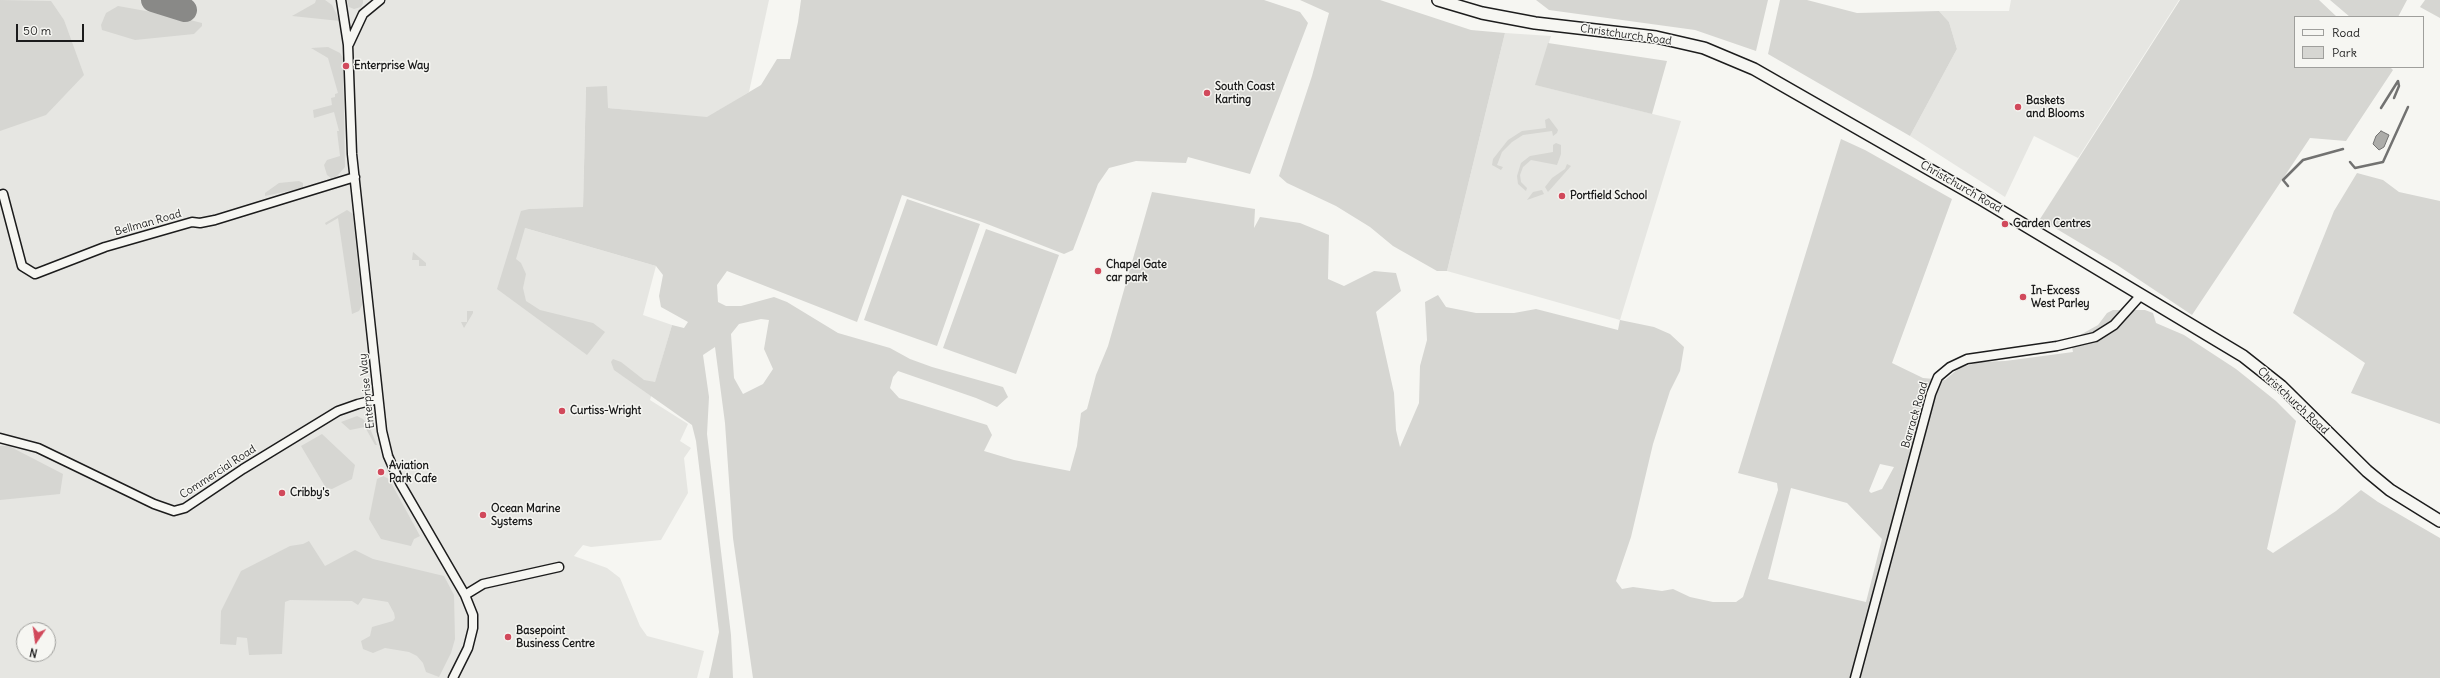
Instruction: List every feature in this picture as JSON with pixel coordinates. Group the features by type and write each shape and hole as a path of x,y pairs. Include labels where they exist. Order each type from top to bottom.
{"main road":[{"name":"Christchurch Road","path":"1438,0 1482,13 1535,23 1656,37 1704,48 1735,59 1818,104 2243,356 2281,386 2372,476 2390,490 2440,521"}],"street":[{"name":"Enterprise Way","path":"341,0 344,11 348,45 349,114 355,177 378,399 387,450 400,483 465,595 473,615 473,628 462,665 453,678"},
{"name":"Enterprise Way","path":"348,45 365,12 368,0"},
{"name":"Enterprise Way","path":"365,12 380,0"},
{"path":"344,11 350,16 365,12"},
{"name":"Bellman Road","path":"3,194 22,266 34,274 105,247 192,222 200,223 215,220 355,177"},
{"name":"Barrack Road","path":"1855,678 1931,394 1938,377 1950,367 1967,359 2057,346 2095,337 2114,325 2141,295"},
{"name":"Commercial Road","path":"0,438 38,448 154,504 174,511 185,508 243,469 338,411 378,399"},
{"path":"465,595 483,584 558,567"}],"shaded area":[{"path":"0,0 769,0 749,92 707,118 608,108 586,87 583,208 529,209 525,228 656,266 643,315 672,325 650,400 688,424 680,441 691,448 684,458 688,493 661,540 591,547 583,545 574,556 607,568 620,578 640,626 647,636 704,651 697,678 0,678"},
{"name":"Baskets and Blooms","path":"2011,0 2179,0 2078,158 2034,136 2005,197 1910,136 1957,49 1949,22 1939,11 2009,11"},
{"name":"Portfield School","path":"1505,33 1551,36 1536,85 1681,121 1620,320 1447,271"},
{"path":"2381,131 2389,135 2384,147 2379,150 2373,144 2376,136"}],"green space":[{"path":"0,0 51,1 64,20 84,75 46,115 0,131"},
{"path":"316,0 325,0 332,5 340,21 292,16 315,3"},
{"path":"347,0 363,0 363,3 361,7 354,9 349,7"},
{"path":"801,0 1264,0 1300,12 1308,23 1250,174 1188,157 1186,163 1136,161 1109,168 1098,184 1073,250 1064,254 982,222 902,195 857,322 727,271 717,285 718,302 726,306 741,306 774,297 787,302 838,333 890,348 910,359 932,367 1003,387 1008,397 997,407 976,398 898,371 893,377 890,388 899,398 987,425 992,435 984,451 1014,460 1070,471 1077,446 1081,413 1087,409 1096,375 1108,346 1152,192 1255,209 1254,228 1260,217 1300,223 1329,235 1328,279 1344,286 1374,271 1396,273 1401,291 1376,312 1394,393 1396,430 1400,447 1419,403 1420,366 1427,340 1425,302 1438,295 1446,307 1476,313 1514,313 1536,309 1618,330 1620,320 1654,327 1670,334 1684,347 1680,371 1670,391 1653,444 1631,537 1616,581 1622,589 1633,587 1662,591 1673,589 1690,597 1713,602 1736,602 1743,597 1778,490 1777,483 1738,473 1841,139 1865,150 1952,199 1892,363 1923,378 1945,380 1959,368 1979,362 2005,361 2073,352 2072,347 2080,335 2098,325 2107,313 2113,310 2145,310 2153,313 2156,323 2184,335 2236,369 2276,401 2296,421 2267,549 2273,553 2336,511 2361,490 2378,502 2440,538 2440,678 753,678 733,538 725,423 715,347 703,355 709,397 707,434 731,635 733,678 709,678 719,632 696,441 692,425 614,370 611,362 613,359 621,362 644,380 655,382 672,325 684,328 688,322 661,307 659,296 663,275 656,266 525,228 516,259 521,263 526,274 523,288 526,301 540,310 593,323 605,332 587,355 497,289 521,211 529,209 583,207 586,87 607,86 608,108 707,117 761,85 777,59 790,59","holes":["761,319 769,320 764,349 773,369 763,384 743,394 734,378 731,334 739,324","1880,464 1894,467 1882,489 1871,493 1869,491","1791,488 1847,503 1882,539 1866,602 1768,579"]},
{"path":"1300,0 1380,0 1471,30 1505,33 1447,271 1437,271 1393,246 1370,227 1336,206 1287,183 1279,176 1312,76 1329,13"},
{"path":"1536,0 1768,0 1756,51 1695,30 1549,10"},
{"path":"1780,0 1807,0 1857,13 1939,11 1949,22 1957,49 1910,136 1768,54"},
{"path":"2180,0 2319,0 2336,16 2294,16 2294,68 2391,68 2393,70 2346,141 2310,138 2192,315 2117,265 2040,219"},
{"path":"2330,0 2407,0 2399,16 2349,16"},
{"path":"2425,0 2440,0 2440,18 2420,7"},
{"path":"118,6 174,16 202,23 202,26 194,34 135,40 102,30 101,25 106,13"},
{"path":"1548,43 1667,61 1652,114 1535,85"},
{"path":"328,47 340,53 343,58 345,167 336,177 331,178 327,175 324,165 327,160 340,156 337,131 339,131 334,112 314,118 313,110 332,105 331,98 335,97 335,94 338,93 328,58 311,48"},
{"path":"1549,118 1558,130 1557,133 1553,136 1552,131 1523,135 1512,142 1502,152 1497,165 1503,167 1501,170 1492,165 1493,159 1508,140 1522,131 1546,128 1545,120"},
{"path":"1556,143 1561,145 1561,154 1557,165 1531,160 1523,167 1520,175 1521,182 1527,188 1526,191 1518,184 1517,176 1521,163 1530,156 1553,152 1553,145"},
{"path":"1567,164 1571,166 1548,192 1545,187 1552,178 1565,169"},
{"path":"2357,173 2383,180 2399,192 2440,201 2440,424 2351,393 2365,363 2293,313 2334,211"},
{"path":"299,181 303,183 303,188 265,196 265,193 279,183"},
{"path":"1542,190 1544,194 1527,200 1533,192"},
{"path":"907,199 980,224 937,346 864,320"},
{"path":"347,210 353,214 362,305 359,311 352,314 338,218 326,225 325,223"},
{"path":"986,229 1059,255 1016,374 943,348"},
{"path":"413,252 426,263 426,266 419,266 419,260 412,260"},
{"path":"467,311 473,311 473,313 464,328 461,322 467,322"},
{"path":"357,416 363,419 369,426 377,445 375,445 365,427 350,430 341,422"},
{"path":"322,434 355,465 352,479 332,489 326,488 301,446"},
{"path":"0,446 9,446 63,474 60,494 0,500"},
{"path":"383,476 389,479 420,536 414,539 411,546 381,539 369,519 377,479"},
{"path":"309,541 325,566 355,550 373,559 444,576 454,595 455,639 451,653 439,677 426,672 423,663 417,656 409,652 385,648 373,653 363,649 361,641 370,636 372,627 393,621 395,618 388,602 363,598 358,605 352,601 290,600 285,602 282,654 249,655 247,638 237,637 236,645 220,644 221,611 241,571 290,546 303,544"}],"waterway":[{"path":"2381,108 2398,81 2399,86 2394,98"},
{"path":"2350,162 2355,168 2383,162 2408,107"},
{"path":"2288,186 2283,180 2303,160 2343,149"}],"taxiway":[{"path":"153,0 185,10"}],"place":[{"name":"Enterprise Way","path":"346,66"},
{"name":"South Coast Karting","path":"1207,93"},
{"name":"Baskets and Blooms","path":"2018,107"},
{"name":"Portfield School","path":"1562,196"},
{"name":"Garden Centres","path":"2005,224"},
{"name":"Chapel Gate car park","path":"1098,271"},
{"name":"In-Excess West Parley","path":"2023,297"},
{"name":"Curtiss-Wright","path":"562,411"},
{"name":"Aviation Park Cafe","path":"381,472"},
{"name":"Cribby's","path":"282,493"},
{"name":"Ocean Marine Systems","path":"483,515"},
{"name":"Basepoint Business Centre","path":"508,637"}]}
